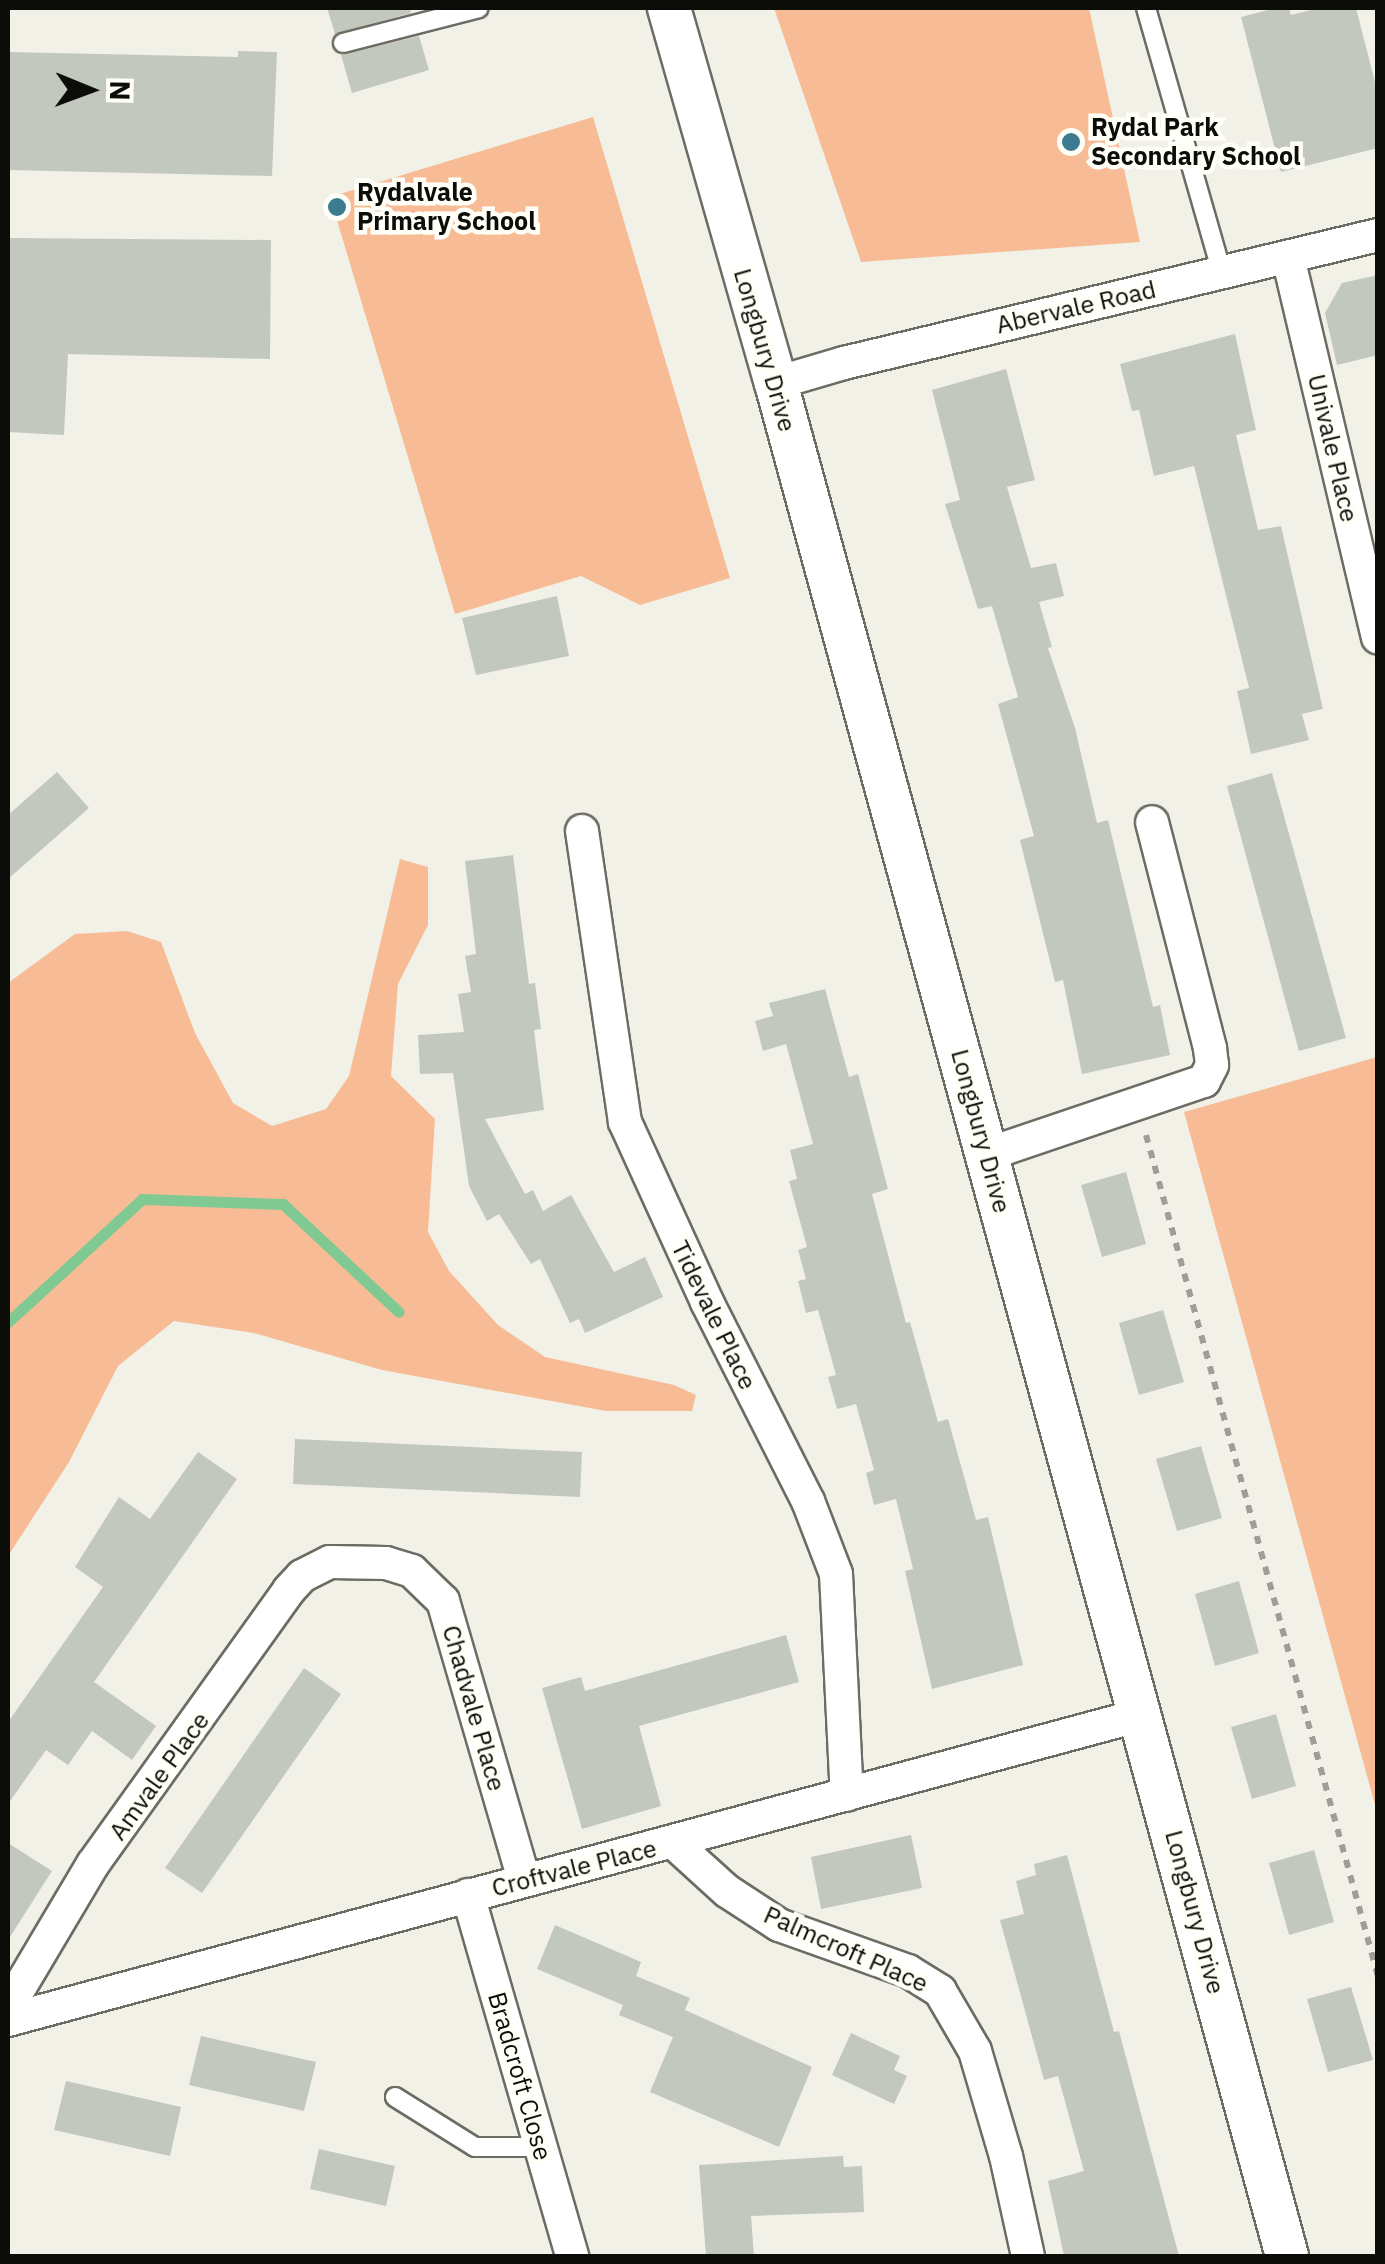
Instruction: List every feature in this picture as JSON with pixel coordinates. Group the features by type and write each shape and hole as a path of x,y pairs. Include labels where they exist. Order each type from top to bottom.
{"street":[{"name":"Longbury Drive","path":"668,8 776,384 1288,2256"},
{"name":"Abervale Road","path":"776,384 844,363 1378,236"},
{"name":"Univale Place","path":"1288,257 1378,638"},
{"path":"988,1154 1192,1089 1204,1081 1212,1065 1152,822"},
{"name":"Tidevale Place","path":"582,831 625,1122 706,1302 808,1502 836,1574 847,1794"},
{"name":"Chadvale Place","path":"330,1562 386,1564 412,1571 443,1601 524,1879"},
{"name":"Amvale Place","path":"8,2007 93,1864 289,1590 302,1576 330,1562"},
{"name":"Croftvale Place","path":"8,2020 1141,1715"},
{"name":"Palmcroft Place","path":"674,1842 727,1891 778,1925 908,1971 940,1990 960,2018 975,2051 1006,2156 1028,2256"},
{"name":"Bradcroft Close","path":"468,1895 572,2256"}],"lane":[{"path":"343,43 480,8"},
{"path":"1146,8 1222,272"},
{"path":"394,2098 475,2147 541,2147"}],"path":[{"path":"1138,1105 1378,1976"}],"shaded area":[{"path":"774,8 1089,8 1140,242 861,262"},
{"path":"593,117 730,578 640,605 581,576 455,614 330,197"},
{"path":"400,859 428,867 428,925 398,984 391,1076 435,1119 428,1232 449,1271 498,1325 545,1357 674,1385 696,1395 692,1411 606,1411 382,1370 254,1333 174,1321 118,1366 69,1462 8,1556 8,983 75,934 127,931 161,942 195,1033 233,1103 272,1126 326,1109 349,1076"},
{"path":"1377,1057 1377,1812 1184,1112"}],"building":[{"path":"327,8 410,8 411,13 335,34"},
{"path":"1289,8 1291,15 1319,8 1356,8 1378,94 1378,148 1281,172 1241,17"},
{"path":"419,36 429,70 352,93 341,55"},
{"path":"238,51 277,52 272,176 8,170 8,52 238,57"},
{"path":"8,238 271,240 270,359 68,354 64,435 8,432"},
{"path":"1378,275 1378,355 1337,365 1325,313 1342,283"},
{"path":"1235,334 1256,430 1236,435 1258,530 1281,526 1323,709 1302,714 1309,740 1251,754 1237,691 1249,688 1194,466 1154,476 1139,410 1132,411 1120,364"},
{"path":"1006,369 1035,480 1007,487 1031,568 1056,563 1064,596 1039,602 1052,647 1048,648 1075,728 1097,823 1108,820 1153,1007 1160,1005 1170,1055 1082,1074 1063,980 1055,982 1020,840 1034,836 998,704 1018,697 992,606 978,609 945,504 960,500 932,390"},
{"path":"557,596 569,656 476,675 462,618"},
{"path":"57,772 89,808 8,879 8,815"},
{"path":"1272,773 1346,1038 1299,1051 1227,786"},
{"path":"513,855 529,984 535,983 541,1029 534,1030 544,1110 485,1119 525,1194 533,1190 543,1211 571,1195 614,1272 645,1257 663,1297 585,1333 579,1319 570,1323 540,1259 531,1264 499,1214 487,1221 469,1186 453,1073 420,1074 418,1035 464,1032 458,994 471,992 465,956 476,954 465,861"},
{"path":"825,989 849,1077 858,1074 888,1189 872,1194 906,1323 910,1322 938,1422 948,1419 976,1520 988,1517 1023,1665 932,1689 905,1571 913,1569 896,1499 874,1505 866,1473 874,1470 856,1404 837,1409 828,1377 836,1375 818,1310 806,1313 798,1281 806,1279 798,1250 807,1247 789,1181 797,1179 790,1150 813,1144 786,1044 763,1051 755,1021 773,1016 769,1003"},
{"path":"1126,1172 1146,1244 1102,1257 1081,1185"},
{"path":"1163,1310 1184,1382 1139,1395 1119,1323"},
{"path":"295,1439 582,1452 580,1497 293,1484"},
{"path":"1201,1446 1222,1518 1177,1531 1156,1459"},
{"path":"198,1452 237,1479 94,1682 156,1726 132,1760 92,1731 68,1765 46,1750 8,1804 8,1722 103,1587 75,1567 119,1497 150,1519"},
{"path":"1239,1581 1259,1653 1215,1666 1195,1594"},
{"path":"786,1635 799,1682 639,1726 661,1806 582,1829 542,1688 581,1677 585,1691"},
{"path":"304,1668 341,1694 202,1893 165,1868"},
{"path":"1276,1714 1296,1786 1252,1799 1231,1727"},
{"path":"911,1835 922,1888 821,1909 811,1857"},
{"path":"8,1843 52,1871 8,1940"},
{"path":"1314,1850 1334,1922 1289,1935 1269,1863"},
{"path":"1067,1855 1179,2256 1064,2256 1048,2181 1084,2171 1058,2076 1044,2080 1000,1920 1024,1914 1016,1881 1036,1875 1034,1864"},
{"path":"555,1925 641,1962 636,1976 690,1998 685,2010 812,2067 779,2147 650,2092 673,2037 619,2015 623,2005 537,1969"},
{"path":"1351,1987 1373,2060 1328,2072 1307,1999"},
{"path":"851,2033 900,2056 894,2070 907,2076 894,2104 832,2075"},
{"path":"201,2036 316,2062 304,2111 189,2085"},
{"path":"66,2081 181,2107 170,2156 54,2130"},
{"path":"319,2149 395,2166 386,2206 310,2189"},
{"path":"843,2156 844,2167 862,2166 864,2212 751,2216 754,2256 706,2256 699,2165"}],"waterway":[{"path":"8,1322 142,1199 283,1204 399,1312"}],"place":[{"name":"Rydal Park Secondary School","path":"1071,142"},
{"name":"Rydalvale Primary School","path":"337,207"}]}
